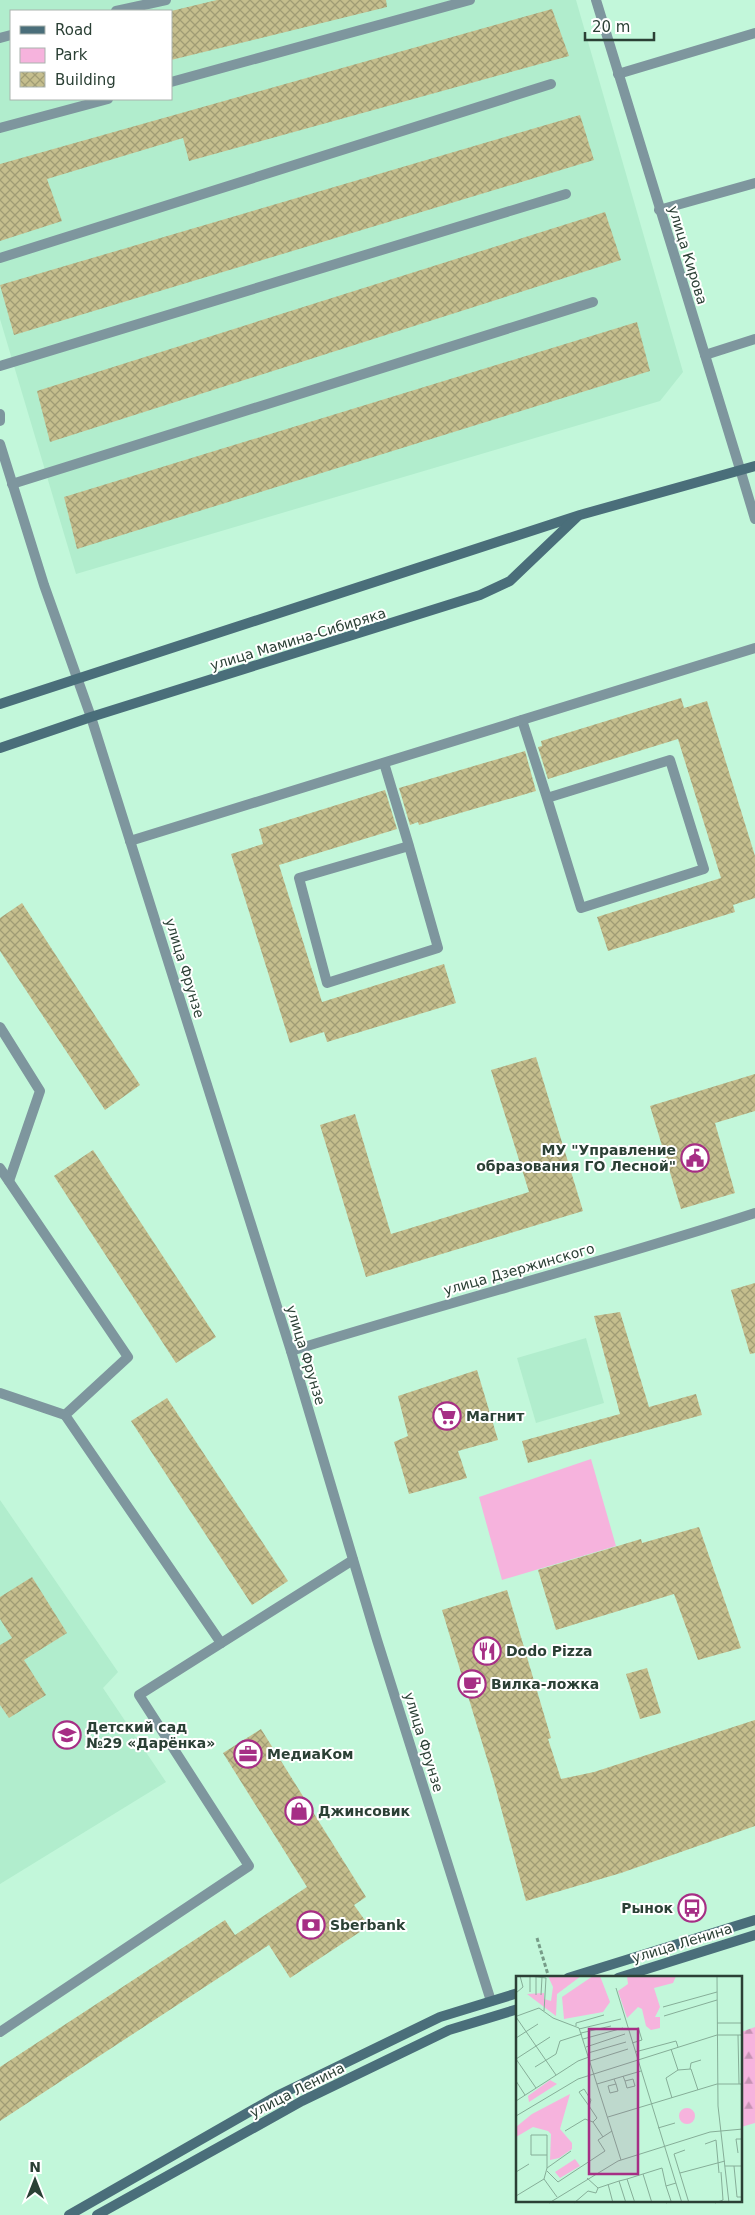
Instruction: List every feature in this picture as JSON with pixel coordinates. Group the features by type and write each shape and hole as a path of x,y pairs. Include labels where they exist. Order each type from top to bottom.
{"main road":[{"name":"улица Мамина-Сибиряка","path":"0,704 580,515 755,466"},
{"name":"улица Мамина-Сибиряка","path":"0,748 91,717 480,596 510,581 580,515"},
{"path":"574,1976 755,1920"},
{"name":"улица Ленина","path":"624,1976 755,1935"},
{"path":"69,2215 277,2096 440,2017 516,1994"},
{"path":"491,2001 496,2016"},
{"name":"улица Ленина","path":"98,2215 302,2101 450,2030 516,2010"}],"street":[{"path":"121,10 166,0"},
{"path":"172,82 470,0"},
{"name":"улица Кирова","path":"596,0 755,519"},
{"path":"618,74 755,33"},
{"path":"0,258 551,84"},
{"path":"0,128 104,100"},
{"path":"660,210 755,183"},
{"path":"0,366 566,194"},
{"path":"12,484 593,302"},
{"path":"705,356 755,339"},
{"path":"0,414 0,421"},
{"name":"улица Фрунзе","path":"0,444 44,585 91,717 291,1351 353,1560 491,2001"},
{"path":"130,841 755,648"},
{"path":"522,720 581,908 704,869 670,760 547,798"},
{"path":"384,762 409,846 438,948 327,983 299,878 409,846"},
{"path":"0,1027 40,1091 9,1182"},
{"path":"0,1168 128,1357 65,1415"},
{"name":"улица Дзержинского","path":"291,1351 461,1299 658,1244 755,1213"},
{"path":"0,1393 65,1415 221,1643"},
{"path":"0,2032 249,1866 138,1695 353,1560"}],"path":[{"path":"536,1938 548,1976"}],"shaded area":[{"path":"0,0 576,0 683,372 660,401 76,574 0,319"},
{"path":"586,1338 604,1403 536,1423 517,1358"},
{"name":"Детский сад №29 «Дарёнка»","path":"0,1500 118,1672 103,1688 166,1782 0,1884"}],"green space":[{"path":"591,1459 616,1546 502,1580 479,1497"},
{"path":"755,2027 755,2123 742,2127 742,2032"}],"building":[{"path":"217,0 386,0 387,7 172,60 172,11"},
{"path":"552,9 569,56 189,161 183,138 47,179 62,221 0,241 0,164"},
{"path":"580,115 594,160 14,335 0,285"},
{"path":"605,212 621,260 50,442 37,391"},
{"path":"637,322 650,371 77,549 64,497"},
{"path":"681,698 684,708 707,701 755,856 755,898 733,905 735,912 608,951 597,917 721,878 678,739 548,779 538,747 542,746 541,741"},
{"path":"525,751 536,791 419,825 418,822 410,825 399,788"},
{"path":"385,790 397,829 279,865 322,1002 444,964 456,1003 327,1042 324,1032 290,1043 231,854 263,844 259,829"},
{"path":"22,903 140,1085 105,1110 0,951 0,918"},
{"path":"536,1057 583,1211 366,1277 320,1125 355,1114 391,1234 529,1192 491,1070"},
{"name":"МУ \"Управление образования ГО Лесной\"","path":"755,1074 755,1111 715,1123 735,1193 681,1209 650,1106"},
{"path":"93,1150 216,1337 176,1363 54,1176"},
{"path":"755,1283 755,1353 750,1354 731,1290"},
{"path":"620,1312 649,1407 696,1394 702,1415 528,1463 522,1441 620,1414 594,1316"},
{"name":"Магнит","path":"477,1370 498,1440 458,1451 467,1478 409,1494 394,1442 408,1436 398,1396"},
{"path":"167,1398 288,1581 252,1605 131,1421"},
{"path":"699,1527 741,1648 698,1660 674,1594 556,1630 538,1570 641,1539 642,1543"},
{"path":"32,1577 67,1633 24,1660 46,1695 9,1718 0,1705 0,1645 12,1638 0,1619 0,1597"},
{"path":"507,1590 551,1738 548,1739 561,1779 594,1772 755,1720 755,1826 621,1873 526,1901 494,1782 442,1610"},
{"path":"647,1668 661,1713 640,1719 626,1674"},
{"path":"261,1729 366,1897 354,1905 369,1926 290,1978 269,1945 0,2121 0,2067 225,1920 235,1935 307,1887 223,1753"}],"place":[{"name":"МУ \"Управление образования ГО Лесной\"","path":"695,1158"},
{"name":"Магнит","path":"447,1416"},
{"name":"Dodo Pizza","path":"487,1651"},
{"name":"Вилка-ложка","path":"472,1684"},
{"name":"Детский сад №29 «Дарёнка»","path":"67,1735"},
{"name":"МедиаКом","path":"248,1754"},
{"name":"Джинсовик","path":"299,1811"},
{"name":"Рынок","path":"692,1908"},
{"name":"Sberbank","path":"311,1925"}]}
